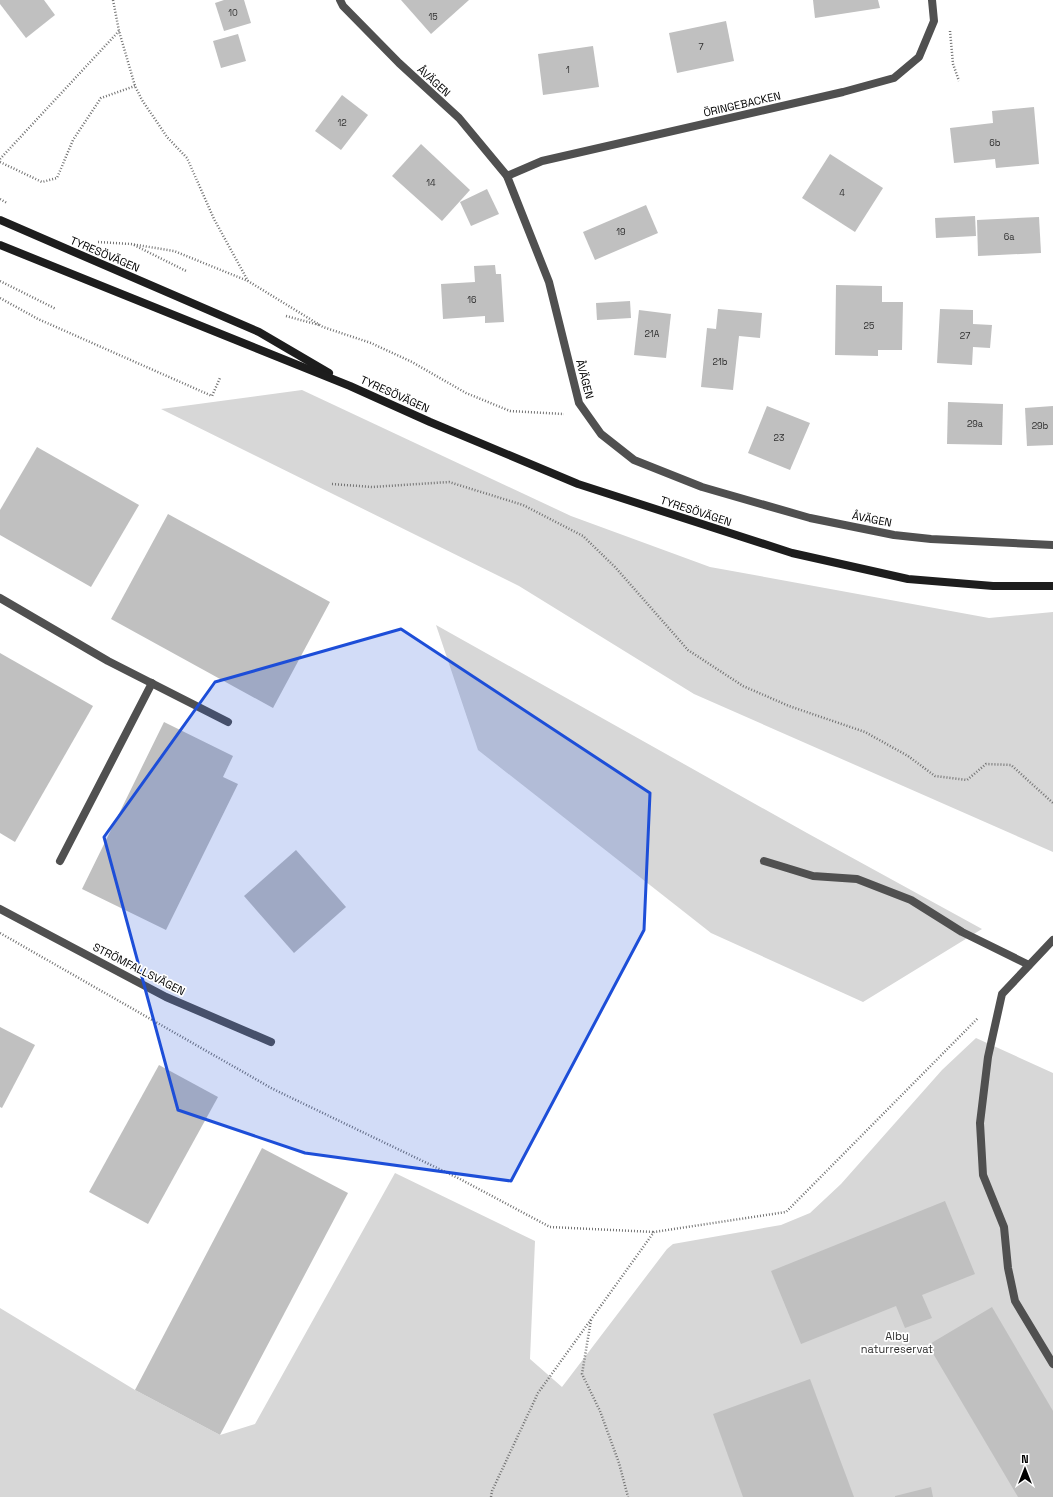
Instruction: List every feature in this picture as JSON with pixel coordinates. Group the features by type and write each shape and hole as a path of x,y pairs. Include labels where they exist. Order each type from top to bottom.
{"main road":[{"name":"TYRESÖVÄGEN","path":"0,220 259,332 350,386"},
{"name":"TYRESÖVÄGEN","path":"0,245 350,386 430,422 578,484 792,553 908,579 993,586 1053,586"}],"street":[{"name":"ÅVÄGEN","path":"340,0 343,6 399,63 459,118 507,176 549,282 579,403 601,434 634,460 702,487 810,518 894,535 931,539 1053,545"},
{"name":"ÖRINGEBACKEN","path":"507,176 542,161 843,92 894,78 919,56 934,21 932,0"},
{"path":"0,598 108,661 228,722"},
{"path":"60,861 152,683"},
{"path":"764,861 813,876 857,879 904,897 962,932 1029,965"},
{"name":"STRÖMFALLSVÄGEN","path":"0,909 166,997 271,1042"},
{"path":"1053,940 1002,994 988,1057 980,1123 983,1175 1004,1227 1008,1268 1015,1301 1053,1364"}],"path":[{"path":"113,0 119,31 135,86 142,100 167,137 187,158 214,219 248,281"},
{"path":"949,29 953,64 959,81"},
{"path":"119,31 0,161 42,182 57,178 73,140 101,98 135,86"},
{"path":"0,199 14,206"},
{"path":"93,242 131,244 174,251 248,281 323,327"},
{"path":"131,244 186,271"},
{"path":"0,281 56,309"},
{"path":"0,298 38,319 212,396 220,378"},
{"path":"286,316 371,343 412,362 466,393 510,411 587,414"},
{"path":"332,484 372,487 449,482 523,505 583,536 615,567 688,650 743,686 788,706 865,732 908,756 936,776 967,780 986,764 1011,765 1053,803"},
{"path":"0,933 273,1089 460,1179 550,1226 654,1232 786,1212 980,1016"},
{"path":"491,1497 538,1393 654,1232"},
{"path":"591,1319 582,1374 600,1411 619,1463 628,1497"}],"highlighted area":[{"path":"401,629 650,793 644,930 511,1181 305,1153 178,1110 104,837 215,682"}],"green space":[{"path":"302,390 571,516 710,567 989,618 1053,612 1053,852 694,694 519,586 161,409"},
{"path":"436,625 807,833 982,929 863,1002 711,933 478,750"},
{"name":"Alby naturreservat","path":"976,1038 1053,1073 1053,1497 0,1497 0,1308 135,1390 220,1435 255,1424 395,1173 535,1241 530,1359 562,1387 667,1249 673,1244 781,1225 810,1213 841,1184 942,1070"}],"building":[{"path":"0,0 44,0 55,15 26,38 0,4"},
{"path":"224,0 244,0 251,23 224,31 215,3"},
{"path":"401,0 469,0 431,34"},
{"path":"813,0 878,0 880,8 815,18"},
{"path":"726,21 734,61 677,73 669,33"},
{"path":"238,34 246,61 221,68 213,41"},
{"path":"593,46 599,87 543,95 538,54"},
{"path":"342,95 368,115 341,150 315,131"},
{"path":"1034,107 1039,164 996,168 995,159 954,163 950,128 993,123 992,111"},
{"path":"421,144 470,190 442,221 392,176"},
{"path":"830,154 883,188 855,232 802,198"},
{"path":"487,189 499,214 471,226 460,202"},
{"path":"646,205 658,233 595,260 583,232"},
{"path":"975,216 976,236 936,238 935,218"},
{"path":"1039,217 1041,253 978,256 977,220"},
{"path":"495,265 496,274 501,274 504,322 485,323 485,316 443,319 441,284 475,282 474,266"},
{"path":"836,285 882,286 882,302 903,302 902,350 878,350 878,356 835,355"},
{"path":"630,301 631,318 597,320 596,303"},
{"path":"718,309 762,313 760,338 739,336 733,390 701,387 707,328 716,329"},
{"path":"940,309 973,310 973,324 992,325 990,348 973,347 972,365 937,363"},
{"path":"639,310 671,314 666,358 634,355"},
{"path":"948,402 1003,404 1002,445 947,444"},
{"path":"767,406 810,423 790,470 748,453"},
{"path":"1053,406 1053,445 1027,446 1025,408"},
{"path":"37,447 139,505 91,587 0,535 0,510"},
{"path":"168,514 330,602 273,708 111,619"},
{"path":"0,653 93,706 15,842 0,833"},
{"path":"164,722 233,756 223,777 238,784 166,930 82,889"},
{"path":"296,850 346,907 294,953 244,896"},
{"path":"0,1027 35,1045 2,1108 0,1107"},
{"path":"159,1065 218,1097 148,1224 89,1192"},
{"path":"262,1148 348,1193 220,1435 135,1390"},
{"path":"945,1201 975,1274 922,1295 932,1318 905,1328 896,1306 801,1344 771,1271"},
{"path":"992,1307 1053,1411 1053,1497 1018,1497 928,1345"},
{"path":"810,1379 854,1497 743,1497 713,1414"},
{"path":"931,1487 933,1497 895,1497 895,1496"}]}
